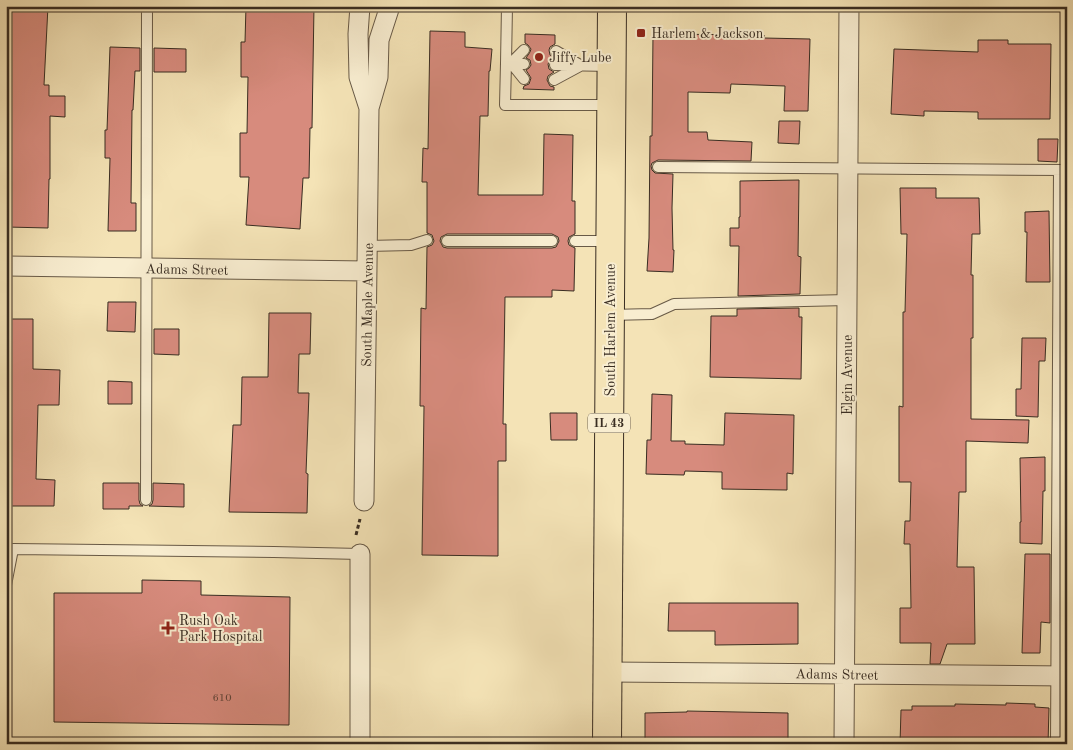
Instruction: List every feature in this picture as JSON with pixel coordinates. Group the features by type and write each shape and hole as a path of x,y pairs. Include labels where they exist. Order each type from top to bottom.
{"main road":[{"name":"South Harlem Avenue","path":"607,744 612,6"}],"street":[{"name":"South Maple Avenue","path":"360,6 358,34 359,77 370,108"},
{"name":"South Maple Avenue","path":"364,501 370,108 378,77 379,40 390,6"},
{"name":"Elgin Avenue","path":"844,744 849,6"},
{"name":"Adams Street","path":"6,266 367,271"},
{"path":"355,554 360,744"},
{"name":"Adams Street","path":"608,672 1061,676"}],"lane":[{"path":"146,500 147,6"},
{"path":"506,6 509,63 505,105 612,105"},
{"path":"509,63 524,50"},
{"path":"556,51 580,65"},
{"path":"509,63 524,64"},
{"path":"509,63 524,79"},
{"path":"554,65 612,66"},
{"path":"554,80 580,65"},
{"path":"658,167 1063,170 1061,676 1056,744"},
{"path":"368,246 411,245 427,240"},
{"path":"448,241 552,241"},
{"path":"575,241 610,241"},
{"path":"610,315 652,314 674,304 847,300"},
{"path":"6,585 13,550 355,554"}],"path":[{"path":"355,554 364,501"}],"building":[{"path":"6,6 48,6 44,85 49,85 49,96 65,96 65,117 50,116 48,228 7,227"},
{"path":"246,6 314,6 312,128 310,128 309,178 303,178 300,229 246,225 249,177 240,177 240,133 247,133 248,77 241,77 241,42 245,42"},
{"path":"430,31 465,32 465,47 492,49 489,71 488,116 480,116 478,195 543,195 544,134 573,135 572,201 575,201 575,234 569,237 568,241 569,245 575,248 574,291 552,290 552,297 505,297 503,424 506,424 506,461 498,461 498,556 422,555 424,406 420,406 421,308 426,309 427,247 432,245 434,241 432,235 427,233 427,182 422,182 423,148 428,149","holes":["447,234 552,234 558,237 559,241 556,247 552,248 447,248 443,247 440,241 441,237"]},
{"name":"Jiffy Lube","path":"525,34 555,35 555,44 549,50 550,55 555,58 551,59 548,64 549,69 554,72 548,76 547,80 550,86 554,87 554,90 523,89 524,86 529,84 531,78 526,70 531,65 530,60 526,58 531,49 525,43"},
{"path":"653,34 764,35 764,38 810,39 808,111 784,111 785,86 731,84 730,93 688,92 688,132 707,132 708,140 752,142 751,161 658,160 652,163 652,170 655,173 673,174 673,272 647,271 650,136 652,136"},
{"path":"978,40 1008,40 1008,44 1051,44 1050,119 978,119 978,112 924,111 924,116 891,114 894,49 978,52"},
{"path":"110,47 140,48 140,71 135,71 132,110 131,203 136,203 136,231 108,231 110,158 105,158 105,130 107,130"},
{"path":"154,48 186,49 186,72 154,72"},
{"path":"779,121 800,121 799,144 778,143"},
{"path":"1038,139 1058,139 1057,162 1038,161"},
{"path":"799,180 798,256 801,257 800,294 738,296 739,246 730,246 730,228 739,228 740,181"},
{"path":"900,188 936,188 936,198 979,198 980,234 972,234 973,338 971,338 971,419 1029,420 1028,443 966,441 966,492 959,492 957,567 974,567 975,644 947,644 940,664 930,664 931,643 900,643 900,608 911,608 910,544 904,544 905,521 910,521 911,482 899,482 899,406 903,407 903,312 905,312 907,234 901,234"},
{"path":"1049,211 1050,282 1026,282 1027,232 1025,232 1025,212"},
{"path":"108,302 136,302 135,332 107,331"},
{"path":"799,308 799,317 802,317 801,379 710,377 711,316 737,316 737,309"},
{"path":"269,313 311,313 310,354 299,354 298,393 309,393 306,473 308,474 307,513 229,512 233,425 241,425 242,377 268,377"},
{"path":"6,319 33,319 33,369 60,370 59,405 38,405 36,479 55,480 54,506 6,506"},
{"path":"154,329 179,329 179,355 154,354"},
{"path":"1022,338 1046,338 1045,361 1039,361 1038,417 1016,416 1016,389 1021,389"},
{"path":"108,381 132,382 132,404 108,404"},
{"path":"652,394 672,395 671,441 685,441 685,444 724,445 725,413 794,415 793,474 787,473 787,490 722,489 722,472 685,471 684,475 646,474 647,440 651,440"},
{"path":"550,413 577,413 577,440 551,440"},
{"path":"1045,457 1042,544 1020,543 1020,458"},
{"path":"103,483 139,483 139,500 143,506 129,506 129,509 103,509"},
{"path":"153,483 184,484 184,507 149,506 153,500"},
{"path":"1025,554 1050,554 1050,623 1041,622 1040,653 1022,653"},
{"path":"1064,555 1067,555 1067,624 1064,623"},
{"path":"142,580 201,581 201,595 290,597 289,725 54,722 54,593 142,593"},
{"path":"669,603 798,603 798,644 715,645 715,631 668,631"},
{"path":"1006,703 1035,704 1035,707 1049,708 1048,744 947,742 947,744 900,744 901,710 912,710 912,706 955,706 955,704 1006,705"},
{"path":"687,711 788,713 788,744 645,744 645,713"}],"place":[{"name":"Harlem & Jackson","path":"641,33"},
{"name":"Jiffy Lube","path":"539,57"},
{"name":"Rush Oak Park Hospital","path":"168,628"}]}
